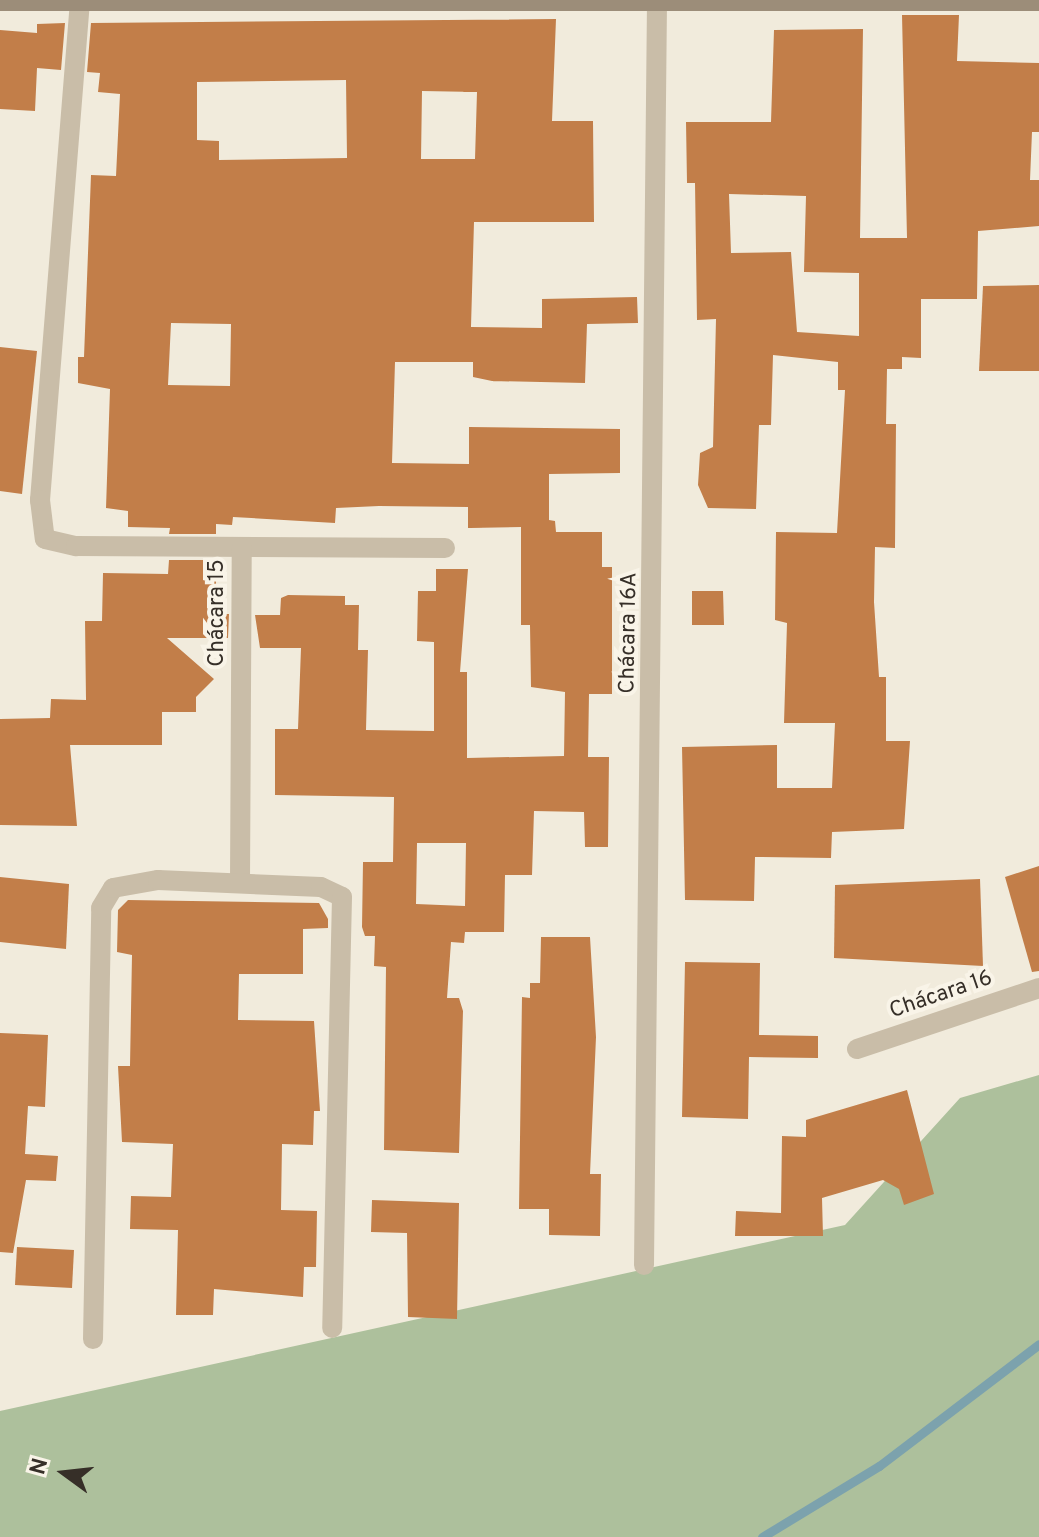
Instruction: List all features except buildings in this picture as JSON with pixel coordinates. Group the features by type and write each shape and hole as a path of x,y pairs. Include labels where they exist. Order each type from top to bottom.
{"main road":[{"path":"0,1 1039,1"}],"street":[{"name":"Chácara 15","path":"80,1 39,527 45,539 67,546 242,548 240,881"},
{"name":"Chácara 16A","path":"644,1265 657,3"},
{"path":"242,548 445,548"},
{"path":"93,1339 101,908 113,888 129,882 240,881 335,890 345,912 332,1328"},
{"name":"Chácara 16","path":"857,1049 1039,988"}],"green space":[{"path":"1039,1075 1039,1537 0,1537 0,1411 845,1225 960,1098"}],"waterway":[{"path":"762,1537 879,1466 1039,1344"}]}
